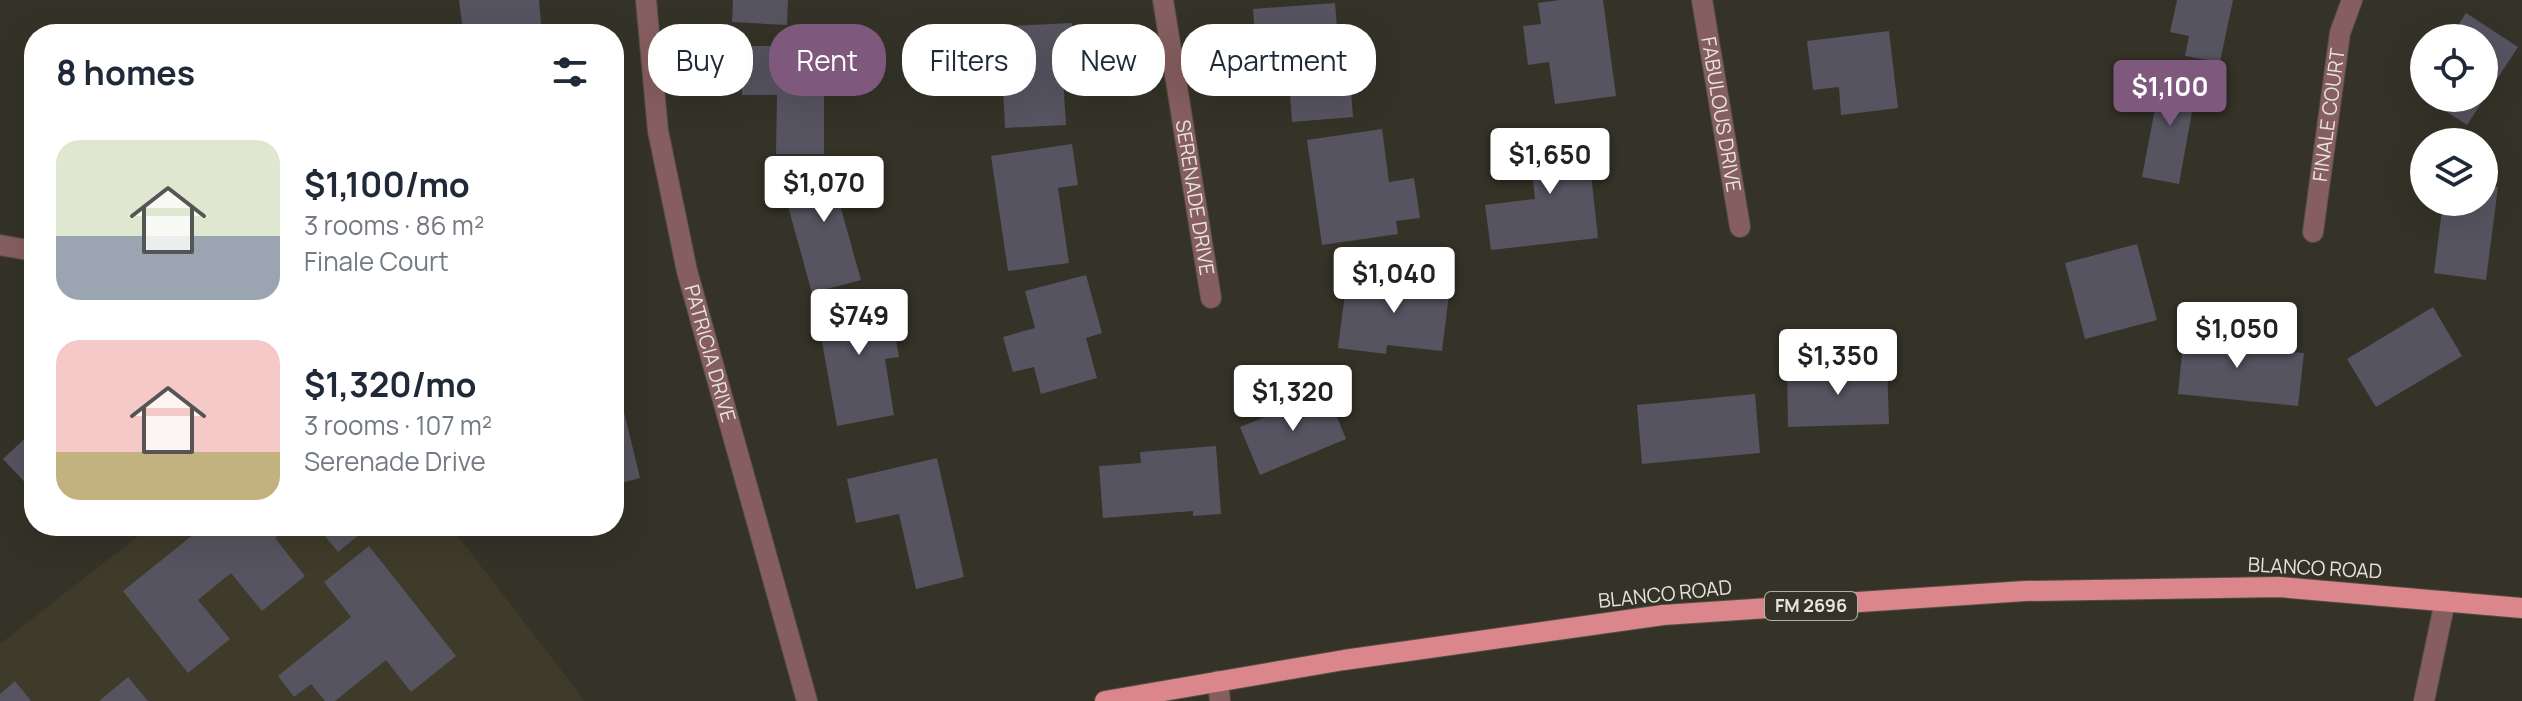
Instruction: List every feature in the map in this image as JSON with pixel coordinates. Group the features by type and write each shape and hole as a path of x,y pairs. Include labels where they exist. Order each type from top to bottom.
{"main road":[{"name":"BLANCO ROAD","path":"1105,701 1219,691 1663,615 1994,593 2279,587 2522,608"}],"street":[{"name":"PATRICIA DRIVE","path":"646,0 658,131 687,271 807,701"},
{"name":"SERENADE DRIVE","path":"1163,0 1211,298"},
{"name":"FABULOUS DRIVE","path":"1702,0 1740,227"},
{"name":"FINALE COURT","path":"2313,232 2340,33 2352,0"},
{"path":"0,245 24,249"},
{"path":"2424,701 2445,601"}],"shaded area":[{"path":"138,536 458,536 585,701 0,701 0,644"}],"building":[{"path":"459,0 539,0 541,24 462,24"},
{"path":"733,0 788,0 787,24 732,22"},
{"path":"1603,0 1616,96 1555,104 1549,62 1528,65 1523,26 1541,24 1538,3"},
{"path":"2177,0 2233,0 2220,62 2185,56 2189,36 2170,32"},
{"path":"1335,3 1337,24 1254,24 1253,9"},
{"path":"2466,13 2483,24 2459,24"},
{"path":"1052,24 1052,96 1064,96 1066,125 1005,128 1003,96 1036,96 1036,25"},
{"path":"1889,31 1898,108 1841,115 1839,87 1813,90 1807,41"},
{"path":"2498,34 2518,47 2498,78"},
{"path":"753,46 769,46 769,95 753,95"},
{"path":"2162,72 2198,79 2179,184 2142,177"},
{"path":"777,96 824,96 824,154 776,154"},
{"path":"1290,96 1351,96 1353,117 1292,122"},
{"path":"2447,112 2476,112 2467,125"},
{"path":"1586,128 1598,238 1491,250 1485,205 1535,199 1528,135"},
{"path":"1382,129 1389,182 1414,178 1420,218 1396,221 1398,234 1322,245 1307,140"},
{"path":"1072,144 1078,185 1058,188 1069,263 1008,271 991,156"},
{"path":"851,161 861,198 840,205 861,280 812,293 781,181"},
{"path":"2441,216 2494,216 2486,280 2434,273"},
{"path":"2137,244 2157,320 2085,339 2065,263"},
{"path":"1424,274 1451,278 1442,351 1387,345 1386,354 1338,348 1347,278 1422,287"},
{"path":"1086,275 1102,333 1086,338 1097,378 1041,394 1034,367 1013,372 1003,337 1035,328 1025,291"},
{"path":"888,294 899,357 885,359 894,415 837,426 816,308"},
{"path":"2433,307 2462,356 2376,407 2347,359"},
{"path":"2185,324 2227,328 2225,346 2304,353 2298,406 2178,394"},
{"path":"1887,366 1889,424 1788,427 1787,369"},
{"path":"1327,392 1346,439 1260,475 1240,427"},
{"path":"1755,394 1760,453 1642,464 1637,405"},
{"path":"624,412 640,478 624,482"},
{"path":"24,439 24,481 3,459"},
{"path":"1216,446 1221,514 1193,516 1193,511 1103,518 1099,466 1141,463 1140,452"},
{"path":"937,458 964,577 916,589 899,514 856,523 847,479"},
{"path":"192,536 278,536 275,538 305,576 262,611 231,573 198,600 230,639 188,673 123,591"},
{"path":"325,536 358,536 338,552"},
{"path":"369,546 456,656 411,692 386,660 335,701 325,701 311,684 294,697 278,676 351,617 324,582"},
{"path":"128,677 148,701 99,701"},
{"path":"15,681 31,701 0,701 0,694"}]}
